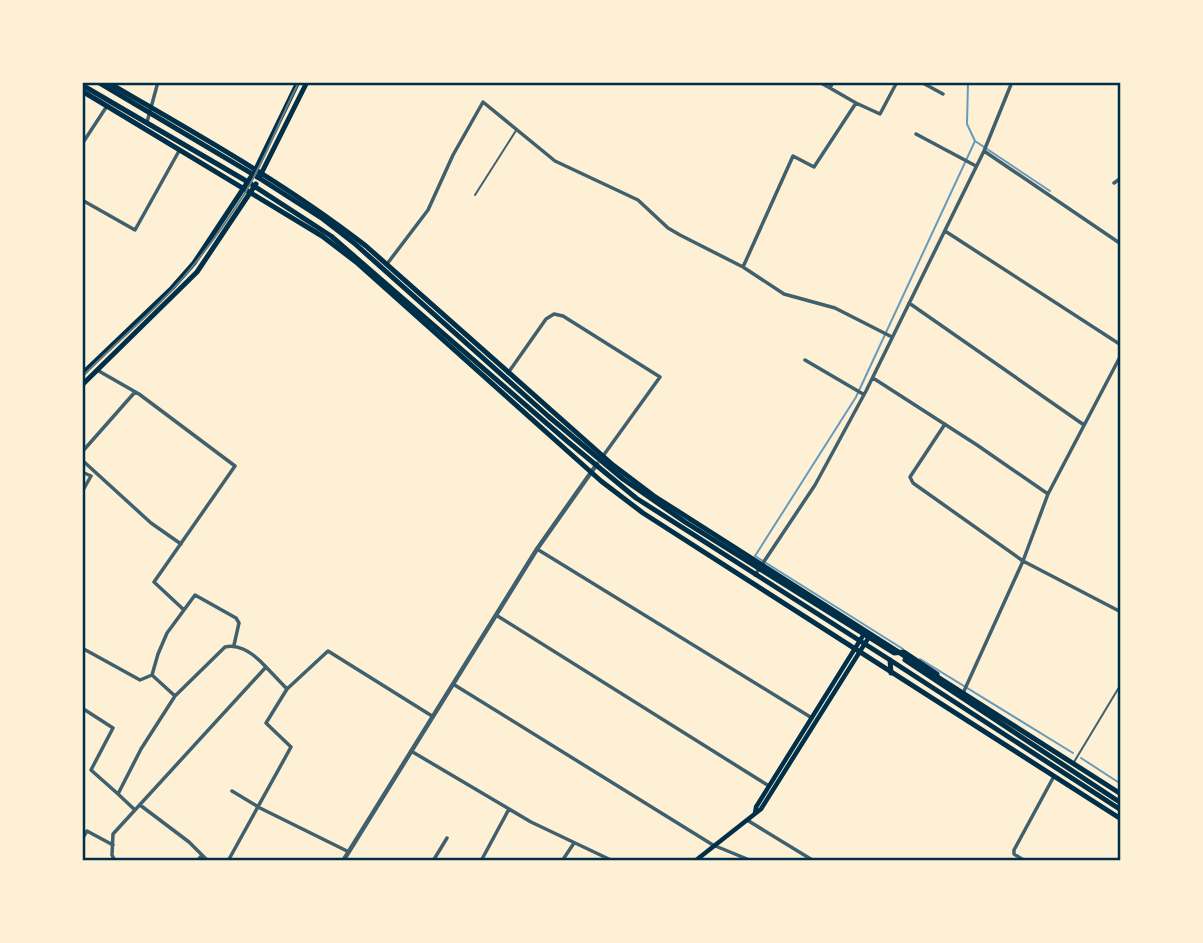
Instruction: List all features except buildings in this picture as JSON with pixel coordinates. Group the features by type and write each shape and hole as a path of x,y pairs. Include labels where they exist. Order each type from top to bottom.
{"main road":[{"path":"98,82 323,219 383,268 636,498 867,636 1121,803"},
{"path":"107,82 185,127 330,218 366,246 607,460 654,496 1121,793"},
{"path":"82,374 172,288 194,263 253,174 298,82"},
{"path":"82,385 197,272 254,187 307,82"},
{"path":"82,85 248,182 348,248 598,463"},
{"path":"82,91 322,236 356,262 601,481 643,513 1121,820"},
{"path":"126,331 132,337"},
{"path":"757,571 862,643 1121,810"},
{"path":"755,814 756,807 769,786 867,636"},
{"path":"695,861 761,809 862,643"},
{"path":"895,654 904,652 965,689 1121,793"},
{"path":"890,660 891,673 1121,820"}],"street":[{"path":"146,122 151,113 158,82"},
{"path":"819,82 880,114 897,82"},
{"path":"830,88 833,82"},
{"path":"921,82 943,94"},
{"path":"757,571 815,485 873,378 888,335 909,303 945,232 984,151 1012,82"},
{"path":"82,144 110,101"},
{"path":"383,268 428,210 453,155 483,102 564,167 611,185 638,200 668,228 680,235 743,267 784,294 835,308 888,335"},
{"path":"743,267 793,156 814,167 856,103"},
{"path":"916,134 976,166"},
{"path":"82,200 135,230 183,144"},
{"path":"984,151 1121,244"},
{"path":"1114,183 1121,178"},
{"path":"945,232 1121,345"},
{"path":"909,303 1084,425"},
{"path":"344,861 537,549 660,377 563,316 554,314 546,319 505,378"},
{"path":"965,689 1023,561 1048,494 1118,367 1121,355"},
{"path":"805,360 864,395"},
{"path":"97,370 135,392 234,467 154,583 184,610"},
{"path":"873,378 1048,494"},
{"path":"82,452 135,392"},
{"path":"945,424 910,480 1023,561 1121,612"},
{"path":"82,460 151,523 181,544"},
{"path":"82,472 91,476 82,492"},
{"path":"537,549 812,718"},
{"path":"152,675 167,633 195,595 236,618 239,623 233,645"},
{"path":"496,615 769,786"},
{"path":"118,794 141,749 175,696 225,647 233,645 257,657 287,690"},
{"path":"82,648 140,680 152,675"},
{"path":"228,861 260,808 291,747 266,723 287,690 328,651 432,716"},
{"path":"116,861 112,855 113,834 266,667"},
{"path":"152,675 175,696"},
{"path":"452,684 713,845 752,861"},
{"path":"82,708 113,728 91,770 135,810"},
{"path":"411,751 509,809 613,861"},
{"path":"1024,861 1014,854 1014,850 1053,778"},
{"path":"232,791 260,808 349,852"},
{"path":"140,804 208,861"},
{"path":"481,861 509,809"},
{"path":"747,820 814,861"},
{"path":"82,839 87,831 113,845"},
{"path":"433,861 447,838"},
{"path":"562,861 574,843"},
{"path":"197,861 202,855"}],"lane":[{"path":"475,195 517,128"},
{"path":"1074,762 1121,684"}],"waterway":[{"path":"968,82 967,124 975,141 1050,191"},
{"path":"903,649 755,556 856,397 975,141"},
{"path":"920,659 1073,753"},
{"path":"1081,758 1121,784"}],"railway":[{"path":"82,377 166,296 213,240 253,180 299,82"}]}
